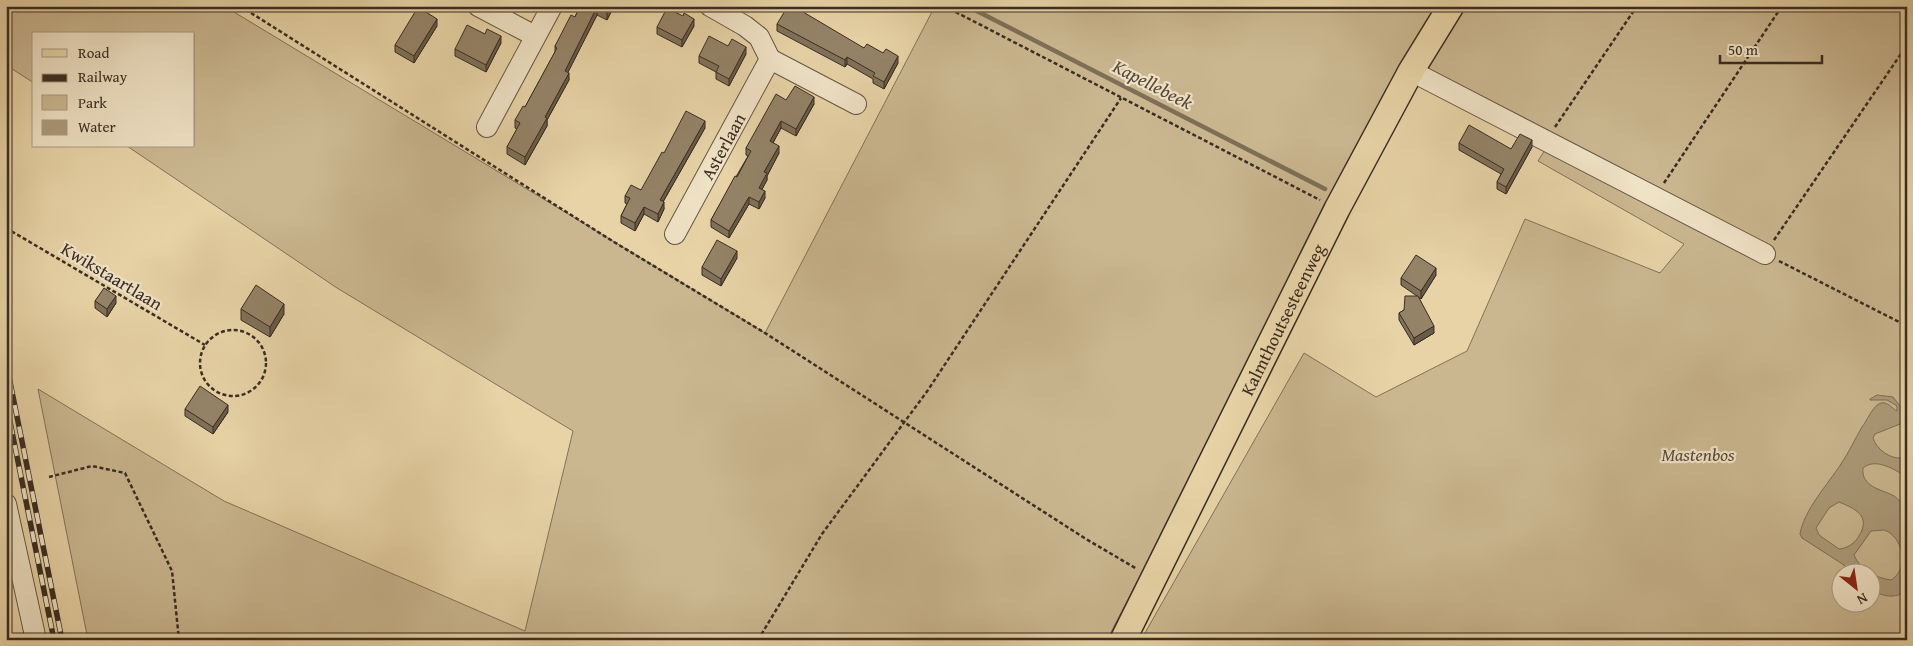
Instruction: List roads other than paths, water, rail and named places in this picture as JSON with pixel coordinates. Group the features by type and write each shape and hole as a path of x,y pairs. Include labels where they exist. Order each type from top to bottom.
{"main road":[{"name":"Kalmthoutsesteenweg","path":"1123,640 1337,209 1411,70 1451,6"}],"street":[{"path":"478,6 535,36"},
{"path":"487,127 552,6"},
{"path":"710,6 746,26 758,37 770,59 856,104"},
{"name":"Asterlaan","path":"675,234 770,59"},
{"path":"1411,70 1546,142 1765,254"},
{"path":"6,504 36,640"}],"water":[{"path":"1877,395 1893,397 1907,415 1905,422 1875,434 1873,438 1881,450 1893,457 1902,458 1907,454 1907,477 1879,464 1868,465 1863,468 1865,479 1873,487 1894,496 1907,507 1907,590 1894,596 1880,594 1880,577 1891,580 1901,568 1902,553 1900,546 1891,533 1884,530 1871,531 1854,555 1859,564 1842,564 1802,538 1800,534 1802,525 1811,507 1844,459 1873,410 1878,404 1883,403 1888,404 1897,411 1897,406 1887,400 1870,400","holes":["1839,502 1851,507 1860,514 1863,523 1862,529 1855,541 1848,547 1839,549 1819,535 1816,528 1829,508"]}],"waterway":[{"name":"Kapellebeek","path":"967,6 1325,189"}],"railway":[{"path":"6,362 62,640"},
{"path":"6,402 54,640"}],"park label":[{"name":"Mastenbos","path":"1698,454"}]}
